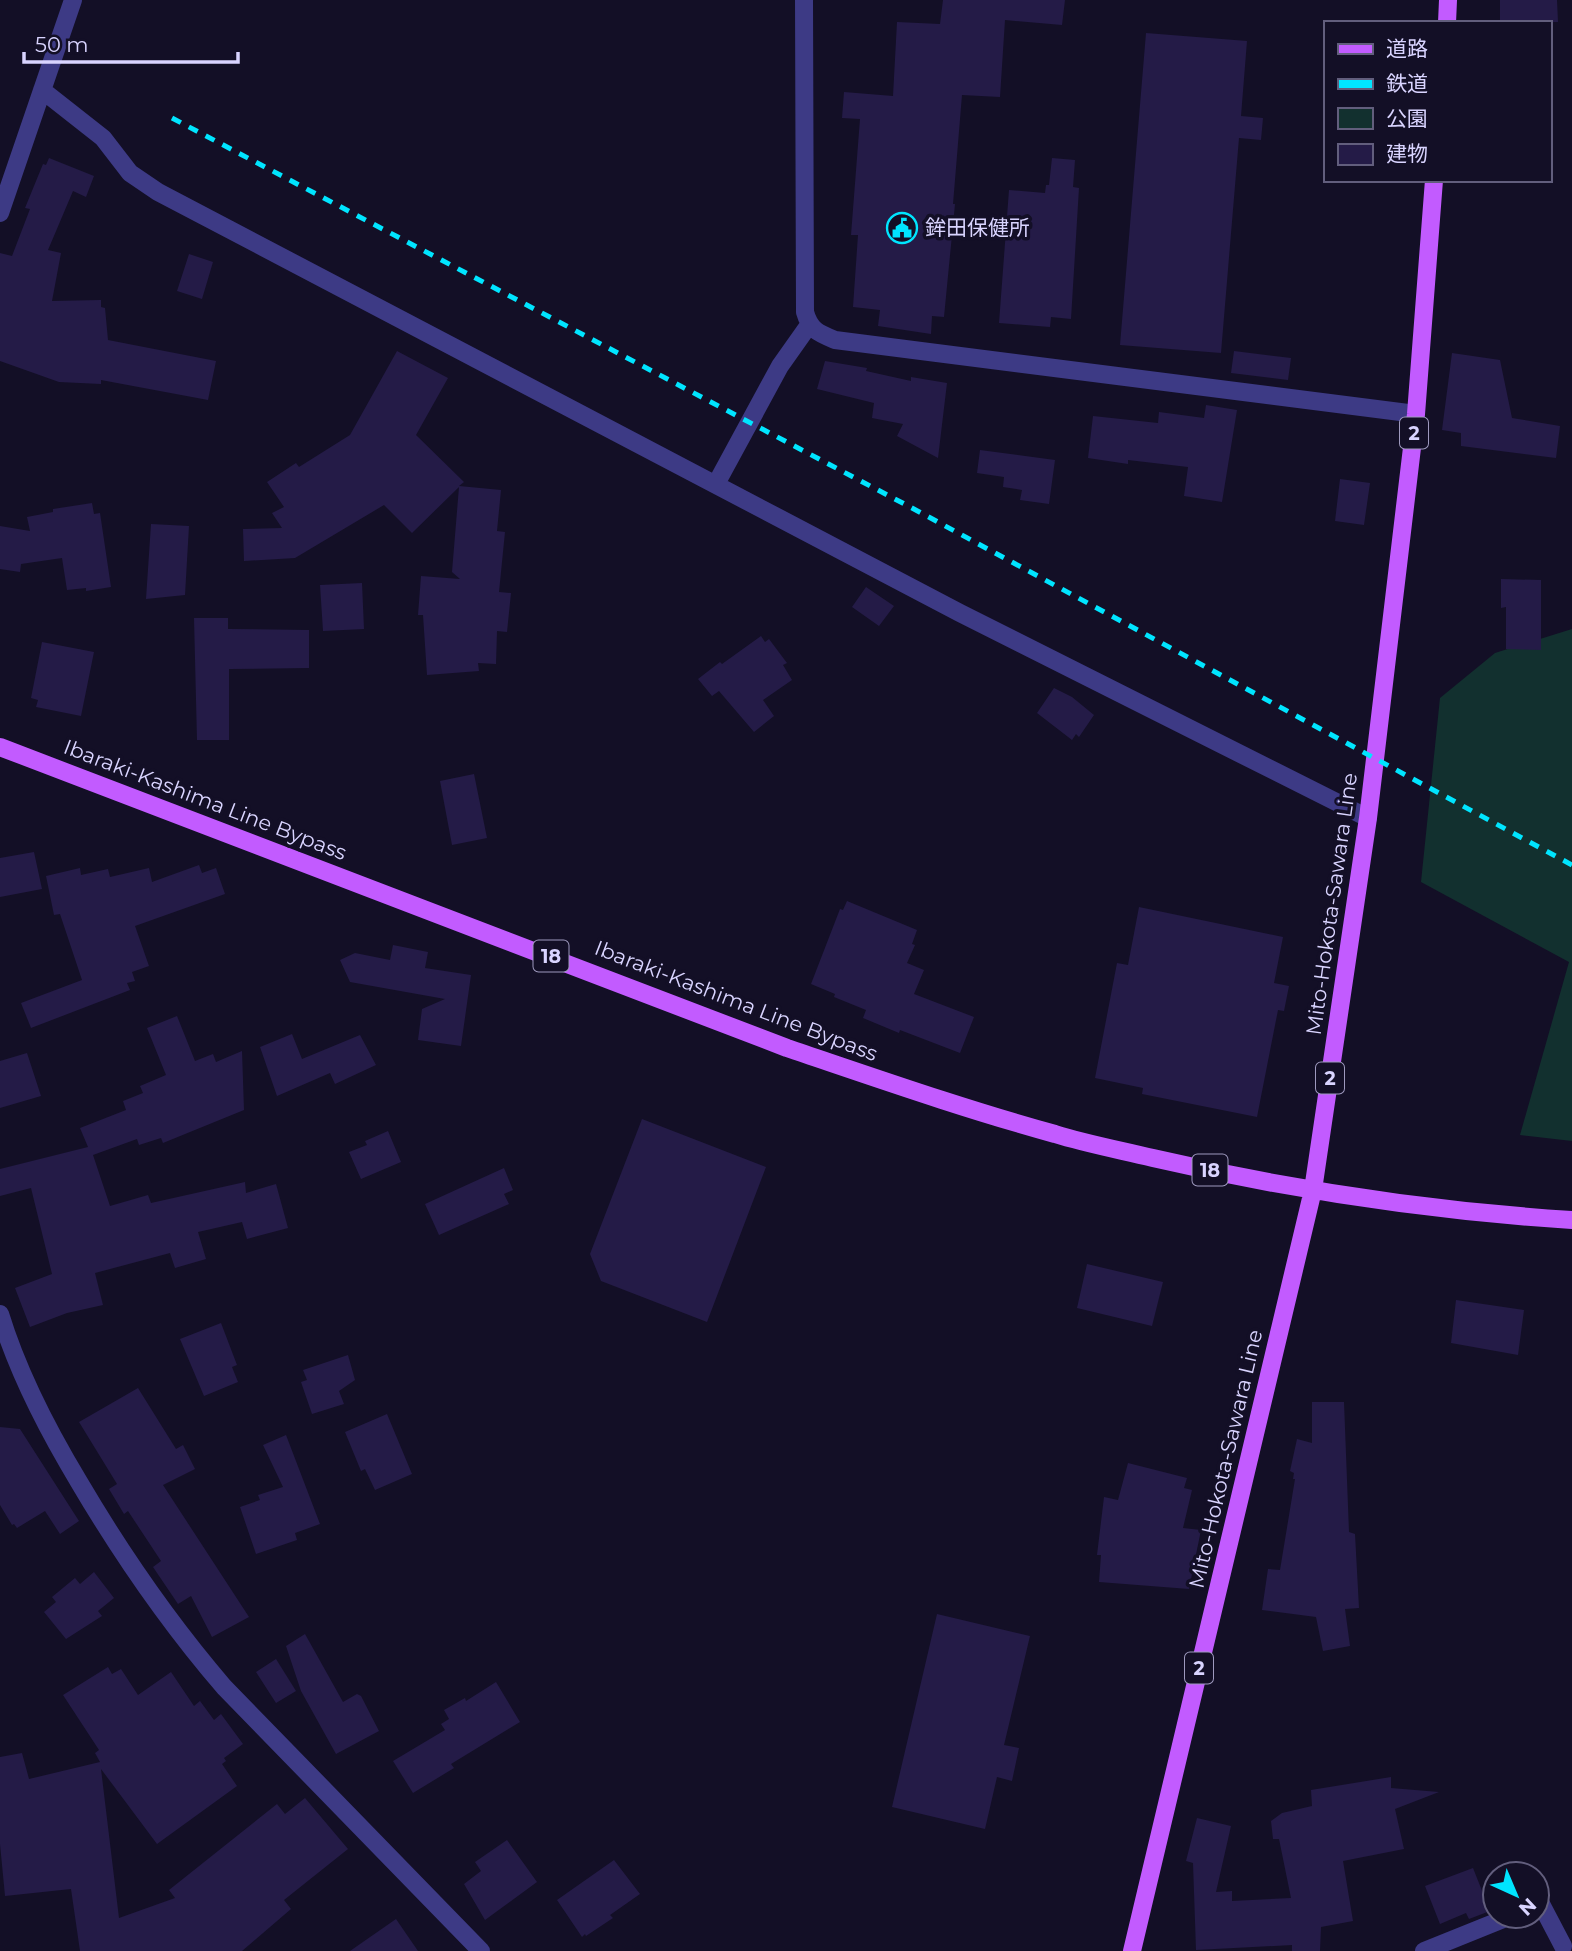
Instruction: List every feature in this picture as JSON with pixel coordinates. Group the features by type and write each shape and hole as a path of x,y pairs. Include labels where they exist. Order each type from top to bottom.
{"main road":[{"path":"1447,21 1448,0"},
{"name":"Mito-Hokota-Sawara Line","path":"1132,1951 1313,1190 1371,797 1416,414 1434,182"},
{"name":"Ibaraki-Kashima Line Bypass","path":"0,747 787,1048 1057,1135 1194,1167 1313,1190 1459,1212 1572,1220"}],"street":[{"path":"0,213 73,0"},
{"path":"716,484 780,366 809,325 805,296 804,0"},
{"path":"42,90 103,138 130,173 158,192 960,613 1368,818"},
{"path":"809,325 835,340 1416,414"},
{"path":"0,1314 8,1340 50,1434 140,1581 184,1641 224,1686 470,1936 481,1951"},
{"path":"1551,1921 1566,1947"},
{"path":"1424,1951 1481,1928"}],"green space":[{"path":"1572,629 1572,1141 1520,1135 1569,962 1421,882 1440,698 1495,653"}],"building":[{"path":"943,0 1065,0 1062,25 1005,20 1000,97 962,95 944,317 932,316 931,334 878,326 880,310 853,307 858,235 851,235 860,119 842,118 844,92 893,96 897,22 940,24"},
{"path":"1500,0 1557,0 1558,22 1500,21"},
{"path":"1146,33 1247,41 1241,116 1263,118 1261,140 1239,138 1221,353 1120,345"},
{"path":"49,158 94,176 86,197 73,191 48,250 61,253 52,301 101,300 101,307 105,308 108,340 216,361 208,400 101,380 101,384 59,382 0,361 0,253 12,256 30,209 25,208 43,164 46,165"},
{"path":"1052,158 1075,160 1073,187 1079,188 1071,319 1051,317 1050,327 999,323 1009,190 1045,193 1046,185 1049,185"},
{"path":"189,254 213,262 202,299 177,291"},
{"path":"397,351 448,378 416,435 464,482 459,486 501,490 497,531 505,532 499,592 511,593 507,632 497,631 496,664 478,663 479,671 427,675 423,615 418,615 421,576 460,579 452,572 459,487 412,533 384,505 295,558 244,561 243,529 282,528 272,513 284,507 267,482 296,463 299,467 350,435"},
{"path":"1234,351 1291,358 1288,380 1231,373"},
{"path":"1452,353 1500,360 1512,418 1560,426 1556,458 1461,446 1461,433 1442,430"},
{"path":"825,361 867,368 866,371 911,381 911,377 947,383 938,458 897,436 903,424 872,418 874,403 817,389"},
{"path":"1206,405 1237,410 1222,502 1184,496 1188,467 1128,460 1128,464 1088,458 1093,416 1158,423 1159,412 1204,418"},
{"path":"980,450 1055,460 1049,504 1020,500 1022,490 1003,487 1004,477 977,473"},
{"path":"1340,479 1370,483 1364,525 1335,521"},
{"path":"92,503 94,514 100,513 111,587 86,591 86,588 67,590 62,558 21,564 20,572 0,569 0,526 30,531 27,517 53,512 53,509"},
{"path":"151,524 189,526 185,595 146,599"},
{"path":"1501,579 1541,580 1541,650 1506,649 1506,607 1501,608"},
{"path":"362,583 364,629 323,631 320,585"},
{"path":"866,587 894,606 879,626 852,607"},
{"path":"194,618 228,618 228,629 309,630 309,668 229,669 229,740 197,740"},
{"path":"761,636 765,642 769,639 787,663 783,665 792,680 763,700 774,716 754,732 719,691 712,696 698,679"},
{"path":"42,642 94,652 81,716 36,707 38,700 31,698"},
{"path":"1054,688 1072,697 1094,715 1079,737 1076,734 1072,740 1037,713"},
{"path":"474,774 487,838 452,845 440,781"},
{"path":"34,852 42,889 0,897 0,858"},
{"path":"199,865 202,873 216,868 225,894 135,926 149,966 132,972 135,981 127,983 130,990 31,1028 21,1003 82,980 60,914 54,915 46,876 80,868 81,875 108,869 110,877 149,868 152,882"},
{"path":"847,901 917,930 912,944 915,945 907,963 924,970 914,994 974,1017 960,1053 863,1018 866,1010 811,984 840,909 843,910"},
{"path":"1139,907 1283,937 1274,983 1289,986 1284,1011 1278,1010 1257,1117 1142,1094 1143,1088 1095,1078 1117,963 1128,965"},
{"path":"393,945 428,952 425,968 471,975 461,1046 418,1040 422,1009 445,999 350,982 340,960 355,953 390,960"},
{"path":"177,1016 195,1061 213,1054 216,1062 242,1051 244,1110 163,1143 161,1138 139,1145 137,1139 93,1155 110,1206 148,1195 151,1203 245,1182 246,1193 276,1184 288,1228 247,1239 242,1222 198,1232 206,1259 175,1268 170,1253 95,1273 103,1305 67,1313 30,1327 15,1288 52,1274 31,1188 0,1196 0,1169 88,1147 80,1128 126,1110 123,1101 143,1093 140,1086 166,1075 147,1028"},
{"path":"292,1034 302,1059 360,1035 376,1065 335,1084 330,1073 277,1096 260,1047"},
{"path":"27,1053 41,1096 0,1108 0,1061"},
{"path":"642,1119 766,1167 707,1322 601,1281 590,1254"},
{"path":"388,1131 401,1162 361,1179 349,1152 367,1145 365,1141"},
{"path":"504,1168 513,1190 504,1194 509,1204 439,1235 425,1204"},
{"path":"1087,1264 1163,1282 1152,1326 1077,1308"},
{"path":"1456,1300 1524,1310 1518,1355 1451,1343"},
{"path":"221,1323 237,1365 232,1367 238,1382 204,1396 180,1339"},
{"path":"348,1355 355,1380 339,1391 344,1404 312,1414 301,1382 307,1380 303,1370"},
{"path":"138,1388 176,1449 183,1445 195,1469 163,1485 249,1617 212,1637 191,1596 178,1604 153,1567 161,1561 128,1511 124,1514 109,1489 117,1484 79,1422"},
{"path":"1312,1402 1344,1402 1349,1532 1355,1534 1359,1608 1345,1609 1350,1646 1323,1651 1316,1617 1262,1610 1268,1569 1280,1570 1295,1479 1294,1473 1290,1471 1297,1439 1312,1443"},
{"path":"387,1414 412,1474 375,1490 365,1469 361,1471 345,1432"},
{"path":"0,1427 20,1429 79,1521 60,1534 45,1511 17,1528 12,1525 0,1505"},
{"path":"286,1435 320,1524 295,1533 297,1540 256,1554 240,1507 260,1500 258,1495 283,1487 263,1445"},
{"path":"1128,1463 1187,1478 1184,1488 1192,1490 1183,1528 1201,1530 1189,1589 1099,1582 1101,1555 1097,1555 1104,1497 1118,1500"},
{"path":"94,1572 114,1598 98,1611 102,1616 66,1639 44,1612 56,1602 52,1597 75,1578 80,1584"},
{"path":"937,1614 1030,1636 1004,1745 1019,1748 1012,1781 997,1777 985,1829 892,1807"},
{"path":"305,1634 343,1702 357,1694 361,1696 379,1731 336,1754 301,1691 286,1646"},
{"path":"276,1659 296,1691 276,1703 256,1672"},
{"path":"108,1667 112,1674 121,1669 138,1695 171,1672 194,1706 200,1701 214,1720 221,1714 243,1744 224,1758 226,1761 222,1764 237,1786 157,1844 101,1769 119,1918 175,1898 169,1890 277,1804 285,1814 305,1798 348,1849 284,1900 291,1909 242,1951 80,1951 71,1889 5,1896 0,1844 0,1757 22,1753 29,1779 100,1762 95,1753 99,1750 63,1695"},
{"path":"496,1682 520,1722 451,1764 454,1768 413,1793 393,1761 445,1730 441,1724 449,1719 444,1710 465,1698 466,1701"},
{"path":"1391,1777 1391,1788 1439,1792 1395,1809 1404,1849 1343,1861 1353,1921 1321,1927 1320,1951 1292,1951 1292,1945 1196,1950 1193,1863 1186,1861 1197,1818 1231,1826 1216,1892 1232,1891 1232,1901 1291,1898 1279,1839 1273,1839 1271,1821 1282,1813 1312,1806 1311,1790"},
{"path":"507,1840 537,1882 485,1920 464,1884 481,1871 475,1862"},
{"path":"614,1860 640,1894 610,1915 613,1918 582,1937 557,1900"},
{"path":"1473,1868 1481,1888 1481,1914 1469,1919 1466,1913 1440,1924 1425,1886"},
{"path":"396,1919 418,1951 350,1951"}],"railway":[{"path":"172,118 912,508 1572,865"}],"place":[{"name":"鉾田保健所","path":"902,228"}]}
